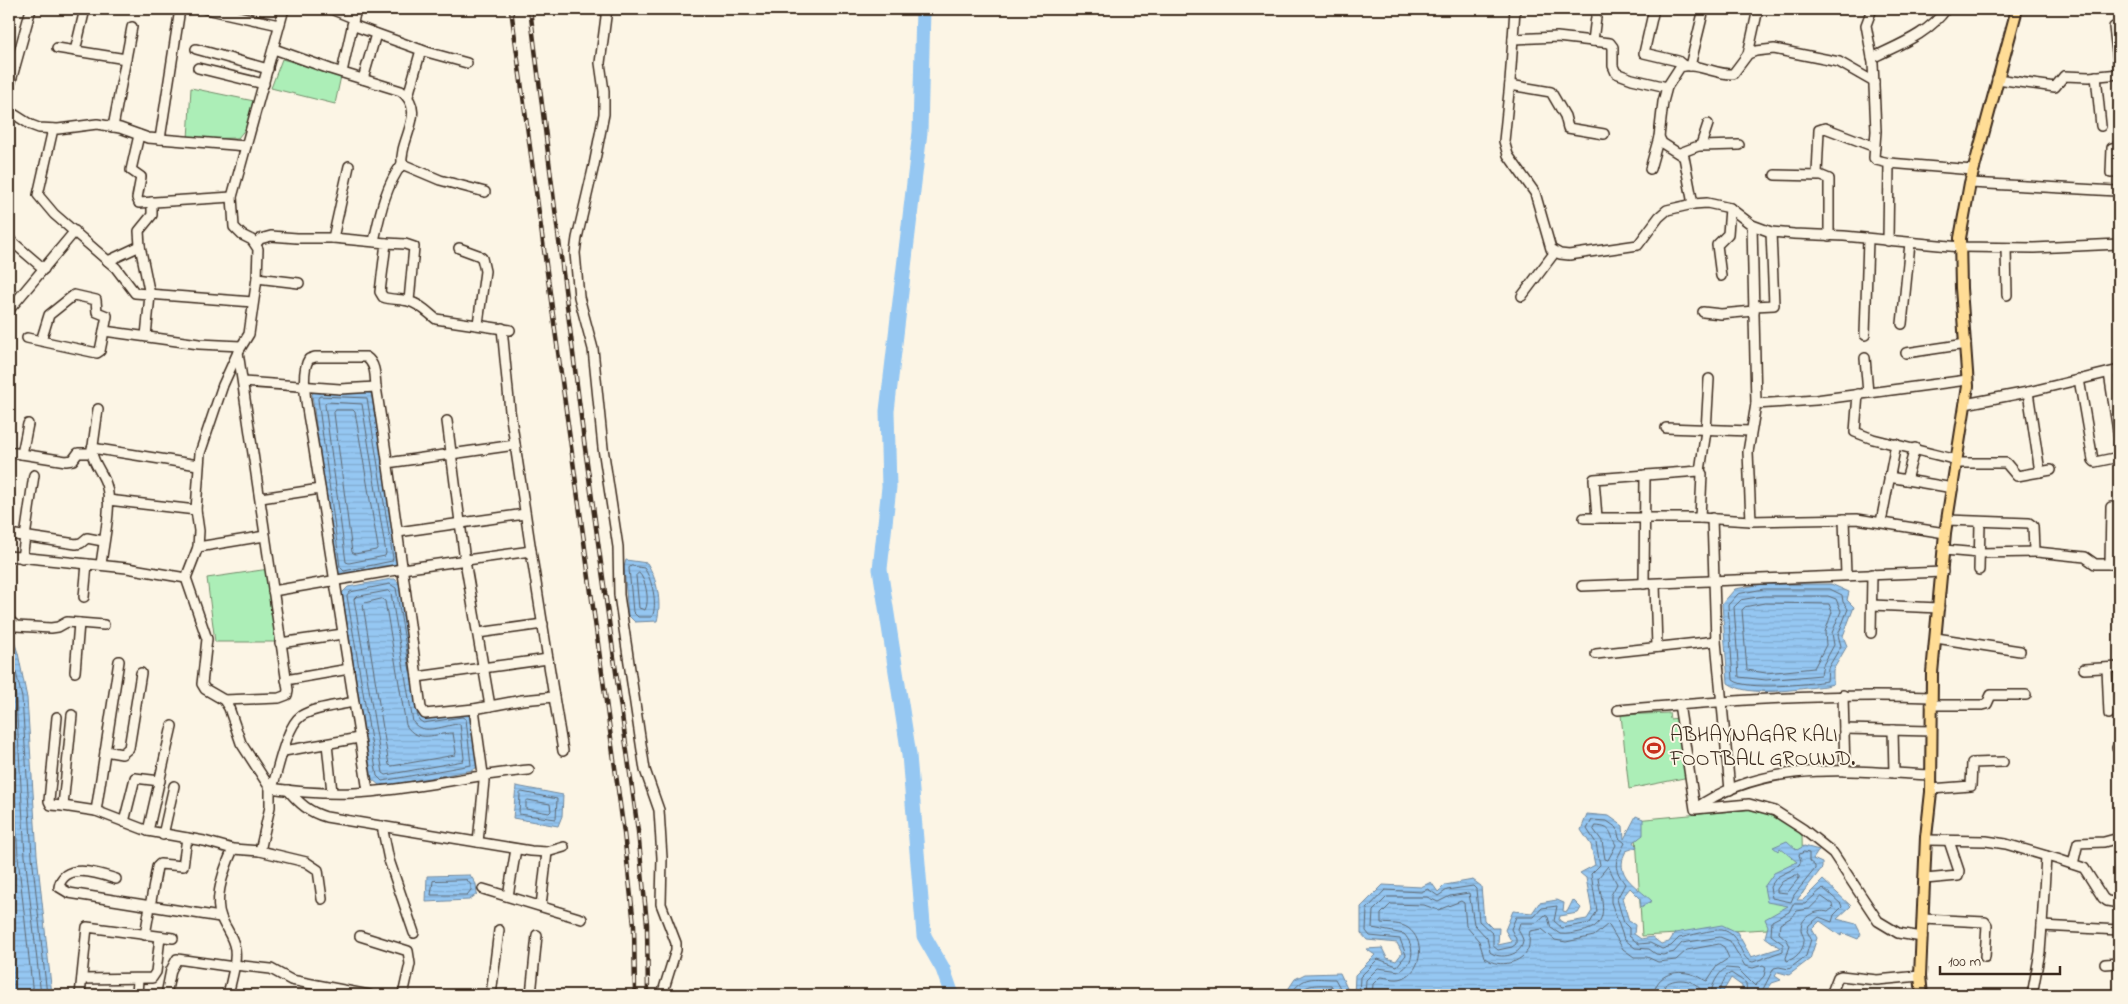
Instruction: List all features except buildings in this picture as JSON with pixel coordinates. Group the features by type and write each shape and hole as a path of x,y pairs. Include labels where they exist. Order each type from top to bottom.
{"main road":[{"path":"1922,995 1920,976 1931,789 1931,701 1945,533 1968,380 1960,247 1973,170 2017,9"}],"street":[{"path":"9,88 31,9"},
{"path":"75,51 85,9"},
{"path":"160,139 180,9"},
{"path":"206,9 279,24"},
{"path":"284,9 232,196 234,227 242,236 256,244 258,249 257,278 249,334 223,384 200,452 198,465 196,510 199,531 198,547 186,578 207,639 202,684 210,692 224,700 229,708 241,743 271,788 332,792 368,791 454,781 484,774 529,770"},
{"path":"332,9 354,17 376,34 467,63"},
{"path":"606,9 600,63 604,90 604,114 575,253 578,297 593,349 604,457 618,547 617,581 621,615 645,770 659,810 662,858 661,904 676,943 662,995"},
{"path":"1515,9 1504,141 1508,155 1535,193 1551,249 1555,252 1569,255 1638,245 1659,217 1667,210 1693,204 1707,204 1730,208 1752,225 1771,232 1960,247 2006,248 2119,244"},
{"path":"1592,41 1597,9"},
{"path":"1654,9 1644,53 1678,61 1687,66 1723,74 1733,74 1748,54 1758,9"},
{"path":"1687,66 1704,9"},
{"path":"1872,9 1866,25 1874,82 1875,160 1889,163 1973,170"},
{"path":"1872,58 1928,29 1946,9"},
{"path":"342,72 354,17"},
{"path":"113,127 132,27"},
{"path":"2114,28 2119,69"},
{"path":"363,79 376,34"},
{"path":"1512,39 1558,37 1612,45 1613,66 1616,74 1668,87"},
{"path":"57,48 126,60"},
{"path":"196,49 268,68"},
{"path":"274,49 401,91 408,96 413,110 402,164 390,182 374,241"},
{"path":"1748,54 1774,49 1834,61 1874,82"},
{"path":"408,96 422,50"},
{"path":"1650,169 1659,137 1663,102 1668,87 1679,68 1687,66"},
{"path":"198,68 264,84"},
{"path":"1997,79 2055,87 2064,76 2119,74"},
{"path":"2096,76 2101,126"},
{"path":"1510,85 1553,93 1565,116 1568,128 1604,134"},
{"path":"10,112 31,125 53,129 91,124 113,127 160,139 246,146"},
{"path":"1700,146 1708,124"},
{"path":"1819,176 1817,174 1820,128 1825,128 1875,146"},
{"path":"53,129 38,195 54,214 108,261 135,294 253,302"},
{"path":"139,135 131,170 141,177 137,201 139,203 232,196"},
{"path":"1659,137 1662,143 1684,156 1693,204"},
{"path":"1680,153 1700,146 1739,145"},
{"path":"2111,173 2112,148 2119,146"},
{"path":"1888,241 1889,163"},
{"path":"402,164 440,180 485,192"},
{"path":"333,238 348,166"},
{"path":"1775,175 1819,176 1829,179 1829,236"},
{"path":"1970,183 2116,191"},
{"path":"146,336 150,295 140,246 139,231 152,215 152,202"},
{"path":"1720,276 1717,246 1728,234 1730,208"},
{"path":"1751,521 1748,452 1756,404 1752,225"},
{"path":"9,310 75,231"},
{"path":"1703,312 1724,314 1774,305 1771,232"},
{"path":"256,244 260,239 271,236 333,238 405,244 414,248 409,301"},
{"path":"9,239 44,269"},
{"path":"1865,335 1868,239"},
{"path":"386,243 381,295 387,298 409,301 430,312 436,319 506,329 515,445 563,751"},
{"path":"1902,324 1910,243"},
{"path":"108,261 140,246"},
{"path":"459,248 478,255 484,264 485,271 478,324"},
{"path":"2006,248 2007,295"},
{"path":"1522,296 1555,252"},
{"path":"257,278 299,283"},
{"path":"27,338 40,341 97,353 100,351 107,316 97,312 96,300 74,295 49,315 40,341"},
{"path":"104,330 240,349"},
{"path":"1906,353 1966,344"},
{"path":"224,700 282,697 287,693 240,349"},
{"path":"368,791 305,386 305,365 309,359 363,356 373,363 421,708 425,714 554,697"},
{"path":"1865,358 1863,394 1855,432 1870,438 1915,448 1957,462 2006,463 2017,476 2051,470"},
{"path":"1965,404 2028,392 2119,370"},
{"path":"2109,372 2119,438"},
{"path":"1700,518 1702,474 1700,471 1706,430 1709,379"},
{"path":"2078,379 2093,461 2119,457"},
{"path":"1756,404 1816,400 1968,380"},
{"path":"243,382 340,389 376,387"},
{"path":"2028,392 2040,472"},
{"path":"98,409 92,450 93,459 106,482 108,500 101,565"},
{"path":"447,421 465,561 490,706"},
{"path":"22,454 28,424"},
{"path":"1666,428 1750,431"},
{"path":"1881,522 1896,444"},
{"path":"387,463 515,445"},
{"path":"1906,480 1915,448"},
{"path":"9,452 66,461 73,460 78,453 92,450 198,465"},
{"path":"1597,518 1594,480 1700,471"},
{"path":"22,558 34,475"},
{"path":"1644,584 1645,476"},
{"path":"1889,477 1953,488"},
{"path":"261,498 320,489"},
{"path":"108,500 196,510"},
{"path":"2110,564 2111,507"},
{"path":"398,532 525,514"},
{"path":"1584,518 1712,518 1751,521 1844,518 1945,533"},
{"path":"1712,518 1716,641 1730,790"},
{"path":"1844,518 1846,575"},
{"path":"1947,520 1980,523 2031,523 2036,552"},
{"path":"1979,570 1980,523"},
{"path":"9,534 76,544 81,543 87,538 103,541"},
{"path":"198,547 265,536"},
{"path":"1944,550 2036,552 2085,556 2093,563 2119,564"},
{"path":"273,591 402,569 531,551"},
{"path":"9,556 101,565 186,578"},
{"path":"84,597 87,564"},
{"path":"1582,586 1943,572"},
{"path":"1871,633 1872,574"},
{"path":"1655,584 1657,647"},
{"path":"1872,604 1939,608"},
{"path":"9,620 16,626 51,628 58,627 65,622 104,625"},
{"path":"75,672 79,623"},
{"path":"478,633 543,624"},
{"path":"280,643 344,634"},
{"path":"1936,638 2020,651"},
{"path":"1596,654 1716,641"},
{"path":"417,677 548,659"},
{"path":"96,811 119,661"},
{"path":"2084,670 2119,667"},
{"path":"2107,668 2109,714"},
{"path":"286,680 349,669"},
{"path":"105,751 122,754 129,748 141,673"},
{"path":"1843,695 1845,771"},
{"path":"1618,710 1722,701 1843,695 1983,706 1987,704 1991,695 2026,695"},
{"path":"260,851 270,807 271,788 296,720 302,715 353,702"},
{"path":"1680,704 1694,810"},
{"path":"474,709 484,774 478,842"},
{"path":"63,806 72,715"},
{"path":"57,717 49,802 51,805 96,811 163,835 204,841 233,849 260,851 313,865 318,870 320,877 322,899"},
{"path":"148,831 172,726"},
{"path":"1844,729 1931,731"},
{"path":"1893,730 1894,773"},
{"path":"284,751 359,738"},
{"path":"327,744 332,792"},
{"path":"1931,789 1971,786 1973,762 2003,762"},
{"path":"1694,810 1709,799 1744,784 1782,774 1807,770 1931,775"},
{"path":"124,822 135,778 160,781"},
{"path":"163,835 174,786"},
{"path":"288,790 304,807 313,813 516,849 547,852 564,847"},
{"path":"1694,810 1749,804 1775,811 1803,829 1833,853 1878,921 1898,933 1922,937"},
{"path":"382,826 389,860 414,933"},
{"path":"145,935 158,864 183,866 187,838"},
{"path":"2073,864 2078,843 2104,842 2119,838"},
{"path":"1927,840 2006,844 2073,864 2086,870 2103,898 2107,901 2119,903"},
{"path":"1925,878 1958,876 1959,871 1949,841"},
{"path":"228,995 234,966 234,948 232,937 220,916 219,898 233,849"},
{"path":"508,896 516,849"},
{"path":"542,906 547,852"},
{"path":"2032,995 2040,952 2046,856"},
{"path":"116,879 84,870 77,871 62,880 59,887 69,893 220,916"},
{"path":"483,889 582,919"},
{"path":"1923,919 1985,922 1987,925 1985,957"},
{"path":"2042,926 2119,930"},
{"path":"80,995 88,928 173,938"},
{"path":"491,995 499,930"},
{"path":"531,995 537,935"},
{"path":"360,936 408,951 410,964 403,995"},
{"path":"82,979 148,979 154,976 160,937"},
{"path":"166,995 171,970 177,960 270,969 291,980 369,995"},
{"path":"2105,964 2119,963"},
{"path":"1831,995 1838,977 1841,976 1877,980 1920,976"},
{"path":"138,979 138,995"}],"green space":[{"path":"282,59 341,76 335,104 271,88"},
{"path":"191,88 254,101 246,128 238,138 188,139"},
{"path":"269,569 277,642 215,642 207,578"},
{"name":"ABHAYNAGAR KALI FOOTBALL GROUND.","path":"1669,713 1670,719 1678,718 1689,777 1629,789 1621,715"},
{"path":"1765,808 1802,833 1803,893 1767,929 1642,936 1635,820"}],"water":[{"path":"315,391 371,392 399,561 396,565 340,576 335,568 312,394"},
{"path":"626,560 647,563 651,569 659,599 657,621 635,622 628,615 624,567"},
{"path":"395,579 402,587 423,718 464,712 472,717 477,767 473,770 385,786 380,786 372,779 342,593 348,587"},
{"path":"1763,584 1831,584 1849,592 1847,600 1854,607 1843,636 1847,646 1833,670 1833,684 1762,692 1737,688 1728,683 1722,604 1735,589"},
{"path":"9,627 18,653 27,698 37,855 52,995 9,995"},
{"path":"516,786 563,795 562,816 558,826 513,818"},
{"path":"1587,814 1609,816 1623,826 1624,839 1636,816 1643,819 1643,835 1634,842 1637,847 1626,851 1622,867 1628,879 1652,901 1641,907 1640,898 1630,888 1622,898 1629,921 1635,925 1634,934 1641,939 1652,937 1661,944 1669,942 1675,933 1722,925 1737,932 1751,957 1780,948 1765,937 1768,926 1765,919 1788,906 1767,902 1764,887 1774,873 1797,862 1780,848 1778,851 1773,847 1787,841 1797,850 1804,846 1819,850 1813,859 1822,863 1822,868 1797,900 1803,900 1823,880 1851,906 1837,919 1856,924 1861,934 1858,939 1843,933 1841,936 1820,921 1812,929 1817,938 1810,959 1789,975 1778,972 1775,976 1781,980 1772,983 1764,995 1742,995 1742,986 1731,978 1721,995 1674,991 1672,995 1354,995 1355,975 1375,955 1366,949 1382,948 1387,958 1396,961 1402,953 1397,943 1367,940 1361,933 1361,907 1383,885 1421,887 1431,882 1438,892 1445,885 1473,880 1481,886 1484,920 1492,928 1499,928 1498,945 1512,942 1505,930 1513,911 1532,913 1539,903 1557,900 1564,903 1563,911 1567,912 1573,900 1581,908 1578,913 1560,916 1559,920 1564,923 1587,919 1592,911 1586,878 1580,873 1595,865 1591,845 1581,830"},
{"path":"470,875 476,884 477,894 469,900 426,902 427,876"},
{"path":"1340,973 1350,995 1271,995 1285,994 1295,979 1305,974"}],"waterway":[{"path":"923,9 920,132 887,411 889,487 880,569 909,755 924,936 943,969 952,995"}],"railway":[{"path":"511,9 624,833 634,925 635,995"},
{"path":"530,9 584,441 638,831 647,924 648,995"}],"place":[{"name":"ABHAYNAGAR KALI FOOTBALL GROUND.","path":"1654,748"}]}
